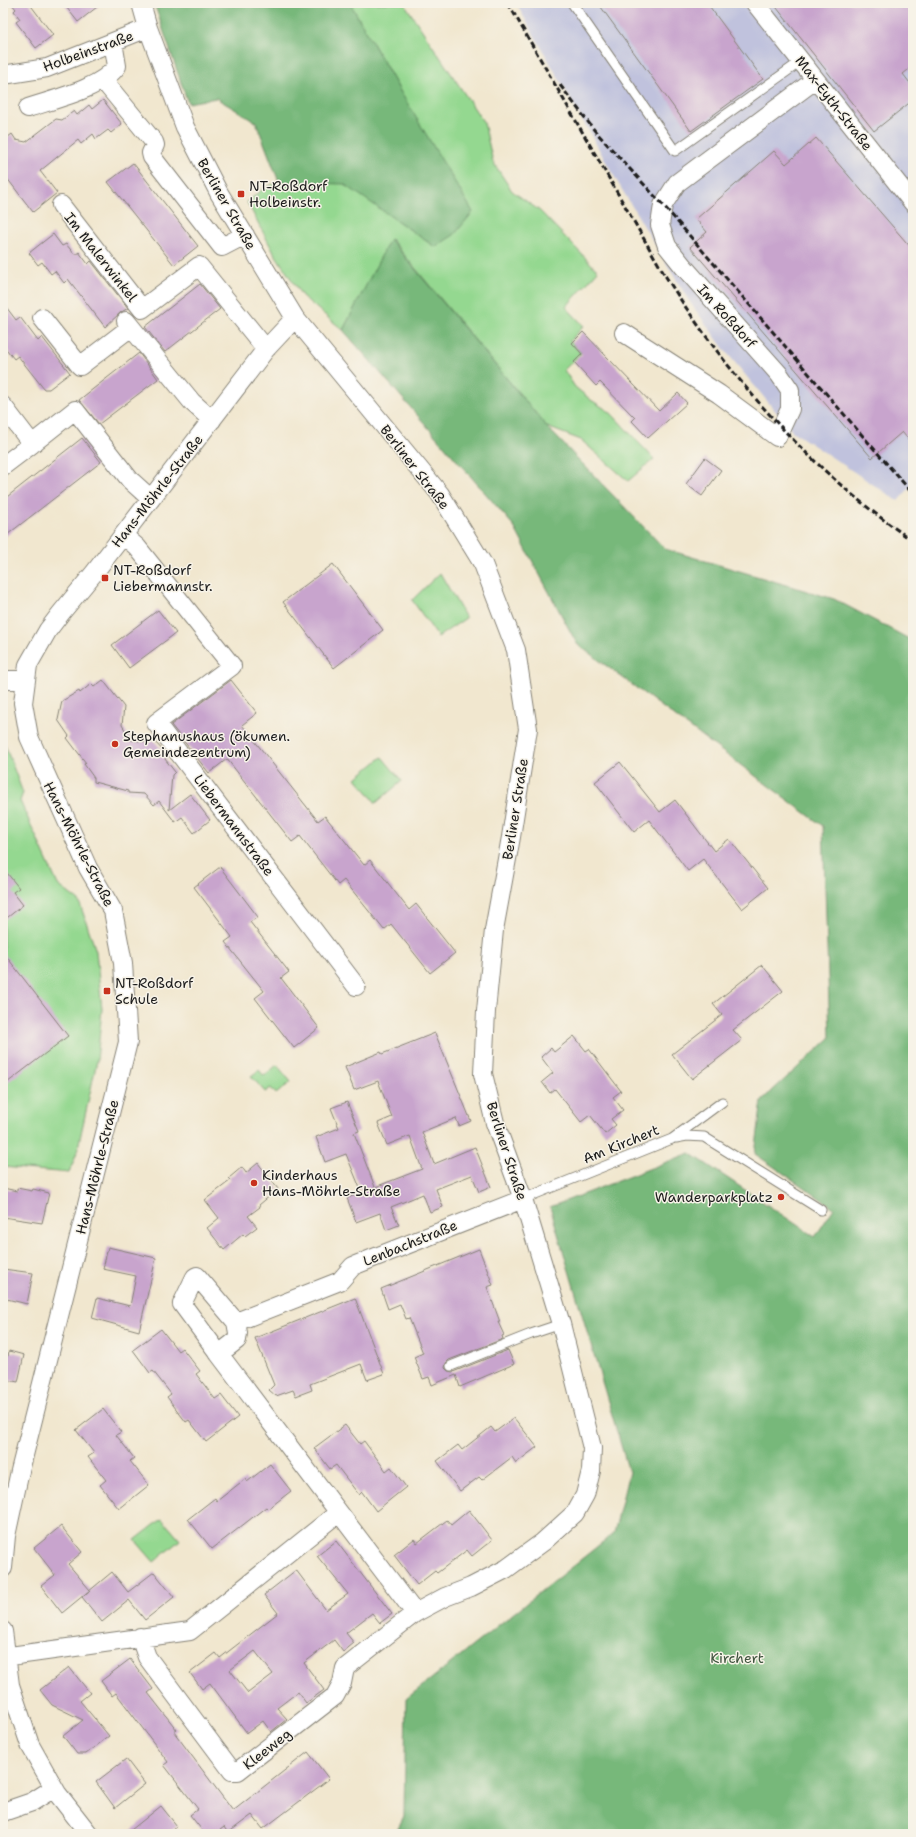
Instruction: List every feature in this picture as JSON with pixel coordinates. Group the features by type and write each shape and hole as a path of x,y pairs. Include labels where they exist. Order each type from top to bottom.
{"street":[{"name":"Berliner Straße","path":"141,3 148,28 185,127 219,193 295,318 440,494 483,564 516,650 528,729 511,837 494,930 486,1011 484,1074 495,1123 523,1199 561,1324 592,1448 591,1471 585,1495 575,1513 543,1542 506,1569 471,1588 445,1597 415,1614"},
{"name":"Max-Eyth-Straße","path":"755,3 800,62 913,203"},
{"name":"Holbeinstraße","path":"3,75 47,68 148,28"},
{"path":"28,108 103,80 112,74 117,66 113,42"},
{"path":"103,80 154,142 155,145 151,153 152,157 222,247 244,235"},
{"name":"Im Roßdorf","path":"624,333 719,394 778,437 790,409 790,390 779,374 667,246 660,225 663,205 677,183 815,80"},
{"name":"Im Malerwinkel","path":"61,205 142,309 198,266 266,349"},
{"path":"42,318 80,366 129,324 192,402 212,420"},
{"name":"Hans-Möhrle-Straße","path":"3,1568 6,1536 20,1471 128,1042 123,963 113,911 88,868 29,737 23,703 28,665 48,630 266,349 295,318"},
{"path":"3,406 32,444"},
{"path":"3,466 76,410 130,480 151,499"},
{"name":"Liebermannstraße","path":"123,534 137,547 232,666 156,723 356,986"},
{"path":"3,680 26,680"},
{"name":"Lenbachstraße","path":"236,1322 340,1281 353,1266 523,1199"},
{"path":"219,1354 237,1340 238,1333 236,1322 199,1276 195,1277 182,1304 219,1354 338,1513 415,1614"},
{"path":"5,1657 190,1631 338,1513"},
{"name":"Kleeweg","path":"140,1638 143,1650 147,1657 235,1772 335,1696 342,1683 345,1668 415,1614"},
{"path":"3,1631 5,1657 10,1685 30,1746 54,1788 89,1834"},
{"path":"3,1812 32,1802 54,1788"}],"lane":[{"path":"572,3 675,151 800,62"},
{"name":"Am Kirchert","path":"523,1199 672,1139 722,1102"},
{"path":"672,1139 688,1136 704,1137 822,1210"},
{"path":"451,1366 531,1334 561,1324"}],"shaded area":[{"path":"516,3 913,3 913,484 898,501 792,431 727,353 689,301 618,183"}],"green space":[{"path":"154,3 350,3 400,91 473,212 454,235 435,247 344,184 279,182 256,122 216,98 188,103"},
{"path":"350,3 404,3 484,123 493,162 512,191 540,211 598,271 566,307 584,326 570,341 581,353 564,370 575,387 591,400 610,412 654,459 628,481 581,440 547,427 391,239 343,330 302,296 273,251 247,202 263,189 279,182 344,183 435,247 400,91"},
{"name":"Kirchert","path":"390,239 547,427 665,549 834,599 913,641 913,1834 395,1834 404,1816 406,1699 614,1533 629,1472 550,1207 690,1153 815,1237 834,1208 755,1154 762,1100 830,1038 823,826 577,644 513,525 343,330"},
{"path":"440,573 466,618 438,637 412,600"},
{"path":"3,740 23,793 20,801 58,885 79,901 96,951 102,1009 97,1061 77,1152 69,1173 3,1167"},
{"path":"382,757 402,781 376,803 356,778"},
{"path":"277,1065 291,1082 276,1094 271,1088 265,1092 251,1076 259,1070 264,1076"},
{"path":"162,1519 180,1540 154,1562 135,1540"}],"building":[{"path":"11,3 29,3 53,35 36,48 16,22 20,19 14,11 16,9"},
{"path":"63,3 102,3 78,22"},
{"path":"598,3 707,3 763,79 691,131"},
{"path":"773,3 913,3 913,66 903,74 913,87 913,100 874,131"},
{"path":"103,100 122,124 111,133 108,130 96,139 93,134 81,144 78,140 40,171 57,193 33,212 3,173 3,141 12,134 16,140 26,142 56,119 62,120 74,111 77,115 89,105 92,109"},
{"path":"816,138 913,250 913,445 902,432 872,458 690,247 707,232 696,219 774,151 786,164"},
{"path":"133,163 198,246 174,265 108,182"},
{"path":"53,234 62,246 66,244 75,255 79,252 88,264 91,261 128,308 120,313 105,327 68,279 64,283 55,271 51,274 42,262 38,265 29,253"},
{"path":"200,284 220,309 165,352 145,327"},
{"path":"3,303 16,320 20,317 38,341 42,337 70,373 49,389 44,389 18,356 14,359 3,345"},
{"path":"583,332 659,411 678,393 687,403 648,438 632,421 635,418 600,382 596,386 574,362 582,354 572,343"},
{"path":"139,353 158,379 99,424 79,400"},
{"path":"82,438 101,462 3,538 3,500"},
{"path":"705,458 721,470 702,496 686,484"},
{"path":"333,564 383,630 334,668 283,602"},
{"path":"158,610 176,633 129,668 112,645"},
{"name":"Stephanushaus (ökumen. Gemeindezentrum)","path":"103,680 124,707 122,725 131,740 150,742 153,740 168,756 165,759 175,772 172,775 169,810 190,794 210,820 194,833 182,817 175,822 159,801 154,805 144,794 128,793 128,791 94,782 94,778 84,764 86,763 67,738 69,736 58,720 62,701 79,691 80,693 91,684 94,687"},
{"path":"231,680 257,713 242,725 318,821 325,816 364,865 370,860 409,910 416,904 455,953 430,973 391,924 384,930 344,880 338,885 300,836 292,842 227,759 209,773 171,725"},
{"path":"620,762 660,812 675,800 714,851 729,839 768,888 742,909 703,859 688,871 649,820 634,832 595,782"},
{"path":"220,867 258,917 250,922 289,972 281,978 319,1028 294,1048 255,998 264,991 225,942 232,937 194,887"},
{"path":"3,868 19,888 13,892 23,905 3,921"},
{"path":"3,952 68,1036 3,1086"},
{"path":"762,965 783,991 733,1030 742,1040 692,1079 672,1054 722,1015 713,1004"},
{"path":"435,1033 471,1121 459,1126 456,1118 422,1132 434,1164 475,1147 491,1187 479,1192 472,1175 436,1189 443,1207 430,1212 423,1194 391,1207 399,1225 386,1230 380,1213 356,1222 347,1198 362,1193 346,1154 325,1162 316,1137 339,1128 331,1108 347,1102 359,1131 354,1133 375,1187 422,1169 410,1136 387,1145 378,1123 392,1117 378,1081 354,1090 345,1067 381,1052 382,1054"},
{"path":"574,1036 586,1051 589,1049 621,1091 613,1097 623,1110 611,1119 616,1125 605,1134 590,1115 581,1122 555,1089 550,1093 542,1082 553,1073 541,1057 551,1048 554,1052"},
{"name":"Kinderhaus Hans-Möhrle-Straße","path":"258,1163 278,1189 259,1205 260,1207 248,1216 257,1227 245,1236 243,1234 224,1250 207,1228 219,1218 205,1200 231,1180 229,1178 242,1167 246,1173"},
{"path":"3,1188 17,1191 17,1188 32,1191 33,1189 49,1193 42,1223 3,1217"},
{"path":"108,1247 156,1258 139,1331 92,1318 97,1298 130,1306 136,1276 103,1269"},
{"path":"479,1249 493,1285 487,1287 500,1322 498,1322 504,1335 502,1336 503,1339 449,1360 446,1363 445,1368 448,1371 453,1372 508,1350 514,1364 460,1387 456,1375 432,1385 429,1377 423,1379 414,1357 423,1353 409,1318 406,1319 400,1304 388,1309 381,1289"},
{"path":"3,1269 33,1273 27,1304 3,1298"},
{"path":"355,1298 384,1374 367,1380 361,1364 310,1384 312,1390 296,1396 293,1390 276,1396 269,1390 274,1385 255,1338"},
{"path":"161,1329 178,1351 182,1348 200,1371 196,1374 215,1399 221,1395 238,1417 206,1442 189,1420 186,1422 167,1397 171,1394 153,1371 150,1373 133,1350"},
{"path":"9,1351 24,1355 18,1382 3,1379 3,1355 8,1356"},
{"path":"103,1409 121,1432 116,1435 134,1458 130,1461 149,1485 119,1509 100,1485 106,1480 88,1457 94,1453 76,1430"},
{"path":"514,1418 537,1447 516,1463 512,1457 482,1480 479,1477 460,1491 437,1461 458,1445 462,1450 491,1427 495,1432"},
{"path":"345,1425 360,1444 364,1441 386,1471 391,1467 406,1487 376,1511 362,1492 359,1495 336,1465 330,1469 314,1448"},
{"path":"270,1464 291,1491 268,1509 266,1507 212,1549 188,1519 215,1498 217,1501 245,1479 247,1482"},
{"path":"469,1510 492,1540 472,1556 467,1550 437,1573 435,1571 417,1585 394,1555 414,1539 417,1543 447,1520 451,1525"},
{"path":"61,1526 82,1552 68,1564 90,1590 62,1613 41,1586 55,1575 34,1548"},
{"path":"336,1541 392,1614 380,1623 372,1613 346,1633 354,1643 343,1652 334,1640 304,1663 324,1690 306,1703 298,1692 277,1708 287,1719 271,1732 263,1721 247,1733 210,1683 202,1689 190,1673 216,1653 220,1658 278,1613 264,1595 296,1570 326,1610 348,1594 317,1556","holes":["255,1651 273,1674 248,1693 230,1670"]},
{"path":"112,1572 128,1592 154,1572 174,1597 145,1620 129,1600 102,1622 82,1597"},
{"path":"130,1659 153,1689 148,1693 177,1730 174,1732 233,1811 308,1752 329,1779 263,1829 252,1815 228,1833 224,1827 215,1834 205,1834 190,1815 198,1809 164,1765 168,1762 116,1693 112,1696 101,1681"},
{"path":"69,1667 90,1693 80,1701 109,1736 86,1754 77,1754 63,1736 83,1720 52,1705 40,1690"},
{"path":"126,1759 145,1784 115,1808 96,1782"},
{"path":"161,1806 177,1826 167,1834 126,1834"}],"railway":[{"path":"508,3 663,272 688,311 715,348 774,420 806,453 876,514 913,541"},
{"path":"560,85 595,131 663,205 913,494"}],"place":[{"name":"NT-Roßdorf Holbeinstr.","path":"241,194"},
{"name":"NT-Roßdorf Liebermannstr.","path":"105,578"},
{"name":"Stephanushaus (ökumen. Gemeindezentrum)","path":"115,744"},
{"name":"NT-Roßdorf Schule","path":"107,991"},
{"name":"Kinderhaus Hans-Möhrle-Straße","path":"254,1183"},
{"name":"Wanderparkplatz","path":"781,1197"}]}
